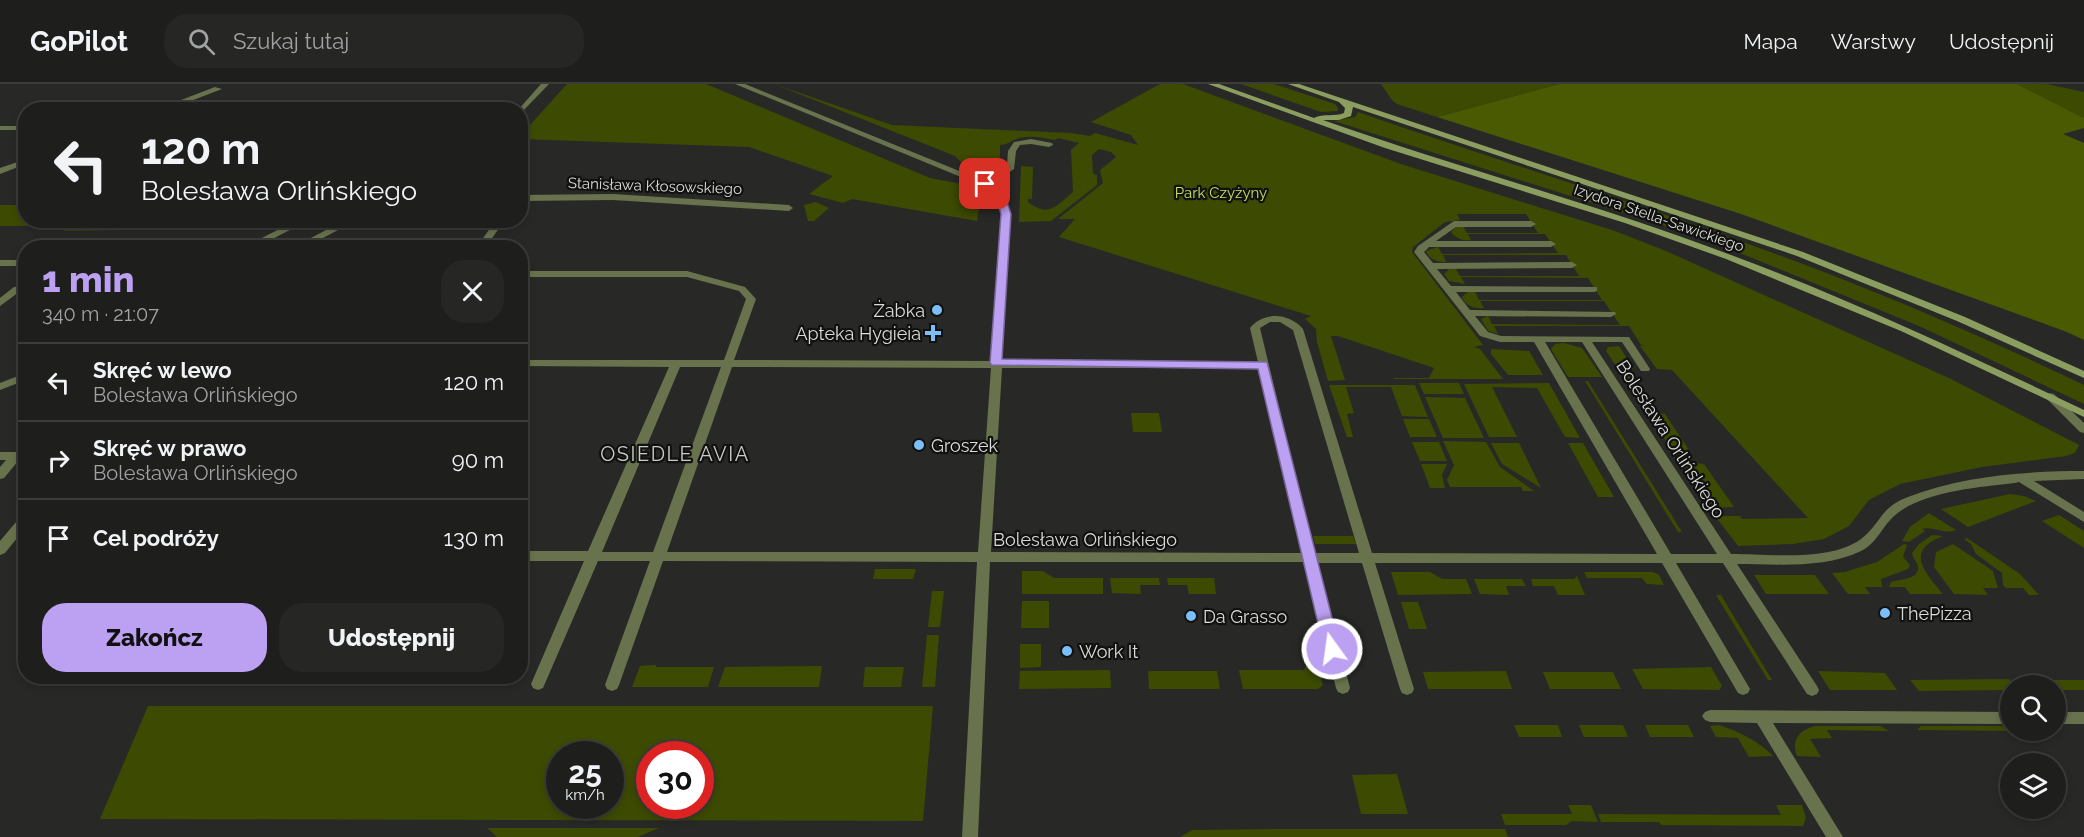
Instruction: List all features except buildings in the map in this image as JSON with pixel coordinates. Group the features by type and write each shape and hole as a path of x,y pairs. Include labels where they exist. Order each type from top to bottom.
{"main road":[{"name":"Izydora Stella-Sawickiego","path":"1212,84 1477,175 1628,221 1729,257 1905,329 2084,414"},
{"name":"Izydora Stella-Sawickiego","path":"1292,84 1790,251 1961,320 2084,375"},
{"path":"1302,116 1326,119 1346,116 1350,110 1341,100"}],"street":[{"path":"528,103 545,84"},
{"path":"739,84 980,182 1011,167 1012,148 1015,145 1030,142 1049,145"},
{"path":"181,102 218,89"},
{"path":"0,128 18,128"},
{"path":"0,171 18,164"},
{"name":"Bolesława Orlińskiego","path":"980,182 1001,198 1006,214 984,557 1813,559 1843,553 1862,545 1874,535 1887,514 1906,502 1946,490 2021,478 2065,474 2084,475"},
{"name":"Stanisława Kłosowskiego","path":"528,198 613,197 789,208"},
{"path":"1531,224 1454,224 1419,252 1480,331 1488,336 1500,339 1624,339 1646,369"},
{"path":"263,240 288,228"},
{"path":"313,240 337,228"},
{"path":"1428,244 1551,244"},
{"path":"0,263 18,263"},
{"path":"1429,266 1572,266"},
{"path":"528,274 687,274 742,289 748,293 751,302 612,685"},
{"path":"1447,289 1594,289"},
{"path":"0,303 18,290"},
{"path":"1466,313 1611,314"},
{"path":"1343,688 1309,558 1254,328 1256,324 1264,320 1276,319 1295,325 1298,329 1407,689"},
{"path":"1537,338 1743,689"},
{"name":"Bolesława Orlińskiego","path":"1585,339 1812,690"},
{"path":"528,363 1263,365"},
{"path":"538,684 676,363"},
{"path":"0,387 18,379"},
{"path":"2050,396 2084,429"},
{"path":"0,456 18,456"},
{"path":"0,475 18,459"},
{"name":"Bolesława Orlińskiego","path":"2065,474 2084,466"},
{"path":"2021,478 2084,518"},
{"path":"0,550 18,528"},
{"path":"528,556 984,557 970,837"},
{"path":"1710,716 2000,718"},
{"path":"1761,716 1835,837"},
{"path":"2066,718 2084,718"}],"green space":[{"path":"567,84 706,84 930,178 962,184 978,192 980,200 977,221 852,199 843,203 809,194 833,176 749,147 528,139 528,127"},
{"name":"Park Czyżyny","path":"774,84 892,125 1071,133 1090,136 1095,133 1138,145 1131,135 1091,122 1160,84 1183,84 1401,164 1615,231 1666,251 1951,379 2079,445 2075,453 2066,456 1982,467 1900,484 1869,500 1849,526 1824,539 1793,544 1738,546 1715,516 1740,516 1742,519 1808,518 1672,370 1657,369 1640,346 1645,345 1641,345 1629,326 1494,326 1498,334 1488,331 1481,319 1488,316 1492,324 1620,325 1604,301 1480,301 1484,308 1481,308 1468,305 1462,297 1468,292 1475,292 1479,300 1602,300 1588,278 1461,277 1465,284 1449,281 1444,274 1449,269 1456,269 1460,276 1579,276 1566,255 1443,255 1446,262 1440,262 1429,257 1426,251 1438,247 1442,254 1558,253 1545,234 1468,234 1471,240 1463,240 1451,232 1456,227 1463,226 1467,233 1538,233 1526,214 1457,214 1460,220 1445,222 1413,247 1412,252 1483,345 1474,347 1480,349 1503,379 1394,379 1429,378 1434,368 1338,336 1331,336 1345,380 1328,381 1317,342 1316,329 1305,319 1311,316 1059,237 1075,219 1058,219 1103,183 1100,170 1116,157 1111,152 1099,149 1092,155 1093,174 1097,175 1097,185 1051,221 1019,222 1021,166 1033,167 1032,199 1028,199 1028,202 1035,207 1047,210 1057,206 1073,192 1071,150 1079,143 1058,138 1055,140 1028,137 1000,145 1000,157 996,163 1004,163 1003,166 988,177 968,169 955,156"},
{"path":"1241,84 1274,84 1335,104 1338,111 1321,112"},
{"path":"1381,84 1559,84 1437,117 1397,104"},
{"path":"1559,84 2017,84 2084,118 2084,128 2063,134 2084,143 2084,340 1741,214 1437,117"},
{"path":"2017,84 2047,84 2084,92 2084,118"},
{"path":"1358,112 1705,228 1879,294 2003,347 2084,385 2084,404 1919,326 1740,253 1668,227 1334,121 1355,117"},
{"path":"816,202 829,208 814,221 808,221 804,205"},
{"path":"0,205 18,205 18,226 0,226"},
{"path":"67,228 124,228 121,230 64,231"},
{"path":"1564,343 1582,348 1602,377 1568,377 1551,349 1555,344"},
{"path":"1619,346 1634,369 1627,370 1648,402 1640,402 1631,387 1633,387 1628,384 1606,351 1608,347"},
{"path":"1491,349 1529,351 1543,375 1508,375 1491,354"},
{"path":"1585,381 1588,381 1682,532 1678,532"},
{"path":"1419,383 1459,383 1464,394 1424,394"},
{"path":"1549,383 1580,438 1565,437 1537,388 1492,387 1517,437 1489,437 1464,384"},
{"path":"1329,385 1415,385 1428,417 1402,416 1391,387 1346,387 1354,413 1347,414 1353,437 1347,437"},
{"path":"1425,397 1465,398 1484,438 1443,438"},
{"path":"1647,412 1665,414 1689,450 1672,450"},
{"path":"1131,413 1159,413 1162,432 1133,432"},
{"path":"1403,419 1429,419 1437,437 1410,437"},
{"path":"1443,441 1486,442 1500,467 1534,491 1523,491 1521,487 1450,487 1447,480 1454,465"},
{"path":"1412,442 1439,442 1447,461 1420,461"},
{"path":"1491,443 1519,443 1541,488 1502,464"},
{"path":"1568,443 1583,443 1614,497 1598,497"},
{"path":"1680,461 1704,464 1734,507 1714,508 1711,502 1707,502"},
{"path":"1421,464 1447,464 1442,475 1445,488 1430,488"},
{"path":"2010,494 2036,501 1968,527 1941,509"},
{"path":"1929,513 1956,530 1947,532 1922,529 1925,531 1909,542 1902,541 1910,527"},
{"path":"2059,515 2084,531 2084,548 2042,521"},
{"path":"1932,535 1943,536 1924,548 1921,555 1922,562 1930,578 1943,594 1910,594 1905,587 1889,587 1891,582 1912,577 1915,574 1918,567 1912,553 1919,544"},
{"path":"1313,536 1353,536 1356,544 1315,544"},
{"path":"1967,538 2020,574 2039,595 2029,595 2023,588 2006,588 2003,585 2002,573 1976,554 1971,544 1964,539"},
{"path":"1904,544 1907,545 1903,557 1910,565 1908,569 1881,579 1882,587 1865,587 1870,594 1848,594 1832,573 1845,572 1877,562"},
{"path":"1953,544 1993,571 1998,588 1983,588 1988,595 1954,594 1934,567 1936,552"},
{"path":"875,569 916,569 913,579 873,579"},
{"path":"1022,571 1043,571 1054,578 1103,578 1103,594 1022,594"},
{"path":"1391,572 1430,572 1442,579 1466,579 1472,594 1398,595"},
{"path":"1584,572 1653,572 1659,575 1664,585 1647,584 1642,578 1587,578"},
{"path":"1754,575 1815,575 1829,594 1766,594"},
{"path":"1577,576 1585,595 1558,595 1554,586 1533,586 1531,579 1574,579"},
{"path":"1110,578 1159,578 1160,585 1140,585 1141,594 1112,593"},
{"path":"1167,578 1214,578 1216,594 1189,594 1187,585 1168,585"},
{"path":"1474,579 1522,579 1526,586 1506,586 1509,595 1480,594"},
{"path":"932,591 944,591 940,627 928,627"},
{"path":"1716,595 1721,595 1772,680 1768,680"},
{"path":"1022,601 1049,601 1049,628 1021,628"},
{"path":"1401,602 1418,602 1427,629 1409,629"},
{"path":"927,635 939,635 935,687 922,687"},
{"path":"1020,644 1041,644 1041,667 1020,668"},
{"path":"656,665 656,667 714,667 708,687 632,687 640,666"},
{"path":"822,666 819,687 718,687 725,667"},
{"path":"865,667 904,667 901,687 863,687"},
{"path":"1305,667 1317,667 1323,685 1318,689 1243,689 1239,670 1304,670"},
{"path":"1711,667 1722,686 1719,690 1643,689 1632,669"},
{"path":"1110,670 1111,688 1019,689 1020,671"},
{"path":"1148,671 1217,671 1220,689 1149,689"},
{"path":"1506,671 1512,689 1428,689 1423,672"},
{"path":"1818,671 1885,673 1897,690 1830,690"},
{"path":"1543,672 1613,672 1621,689 1550,689"},
{"path":"2000,679 2000,690 1919,691 1910,680"},
{"path":"2066,680 2084,680 2084,690 2066,690"},
{"path":"148,706 933,706 923,821 100,819"},
{"path":"1514,725 1558,725 1562,737 1519,737"},
{"path":"1579,725 1623,725 1628,737 1584,737"},
{"path":"1645,725 1688,725 1694,737 1650,737"},
{"path":"1719,725 1748,737 1773,756 1749,757 1738,738 1716,737 1710,726"},
{"path":"1815,726 1880,726 1889,731 1827,730 1832,738 1810,739 1821,757 1797,756 1795,745 1798,736"},
{"path":"1921,726 2000,726 2000,731 1917,730"},
{"path":"1397,774 1408,814 1361,814 1352,775"},
{"path":"1568,805 1591,805 1598,822 1572,821 1566,825 1505,825 1501,814 1572,814"},
{"path":"1776,805 1802,805 1806,818 1803,826 1661,825 1659,822 1601,822 1598,814 1781,815"},
{"path":"487,828 659,828 638,837 497,837"},
{"path":"1505,829 1508,837 1180,837 1192,830"}],"place":[{"name":"Żabka","path":"937,310"},
{"name":"Apteka Hygieia","path":"933,333"},
{"name":"Groszek","path":"919,445"},
{"name":"ThePizza","path":"1885,613"},
{"name":"Da Grasso","path":"1191,616"},
{"name":"Work It","path":"1067,651"}],"district":[{"name":"OSIEDLE AVIA","path":"675,454"}],"route":[{"path":"985,184 992,188 1004,202 1006,214 996,363 1263,365 1332,649"}]}
